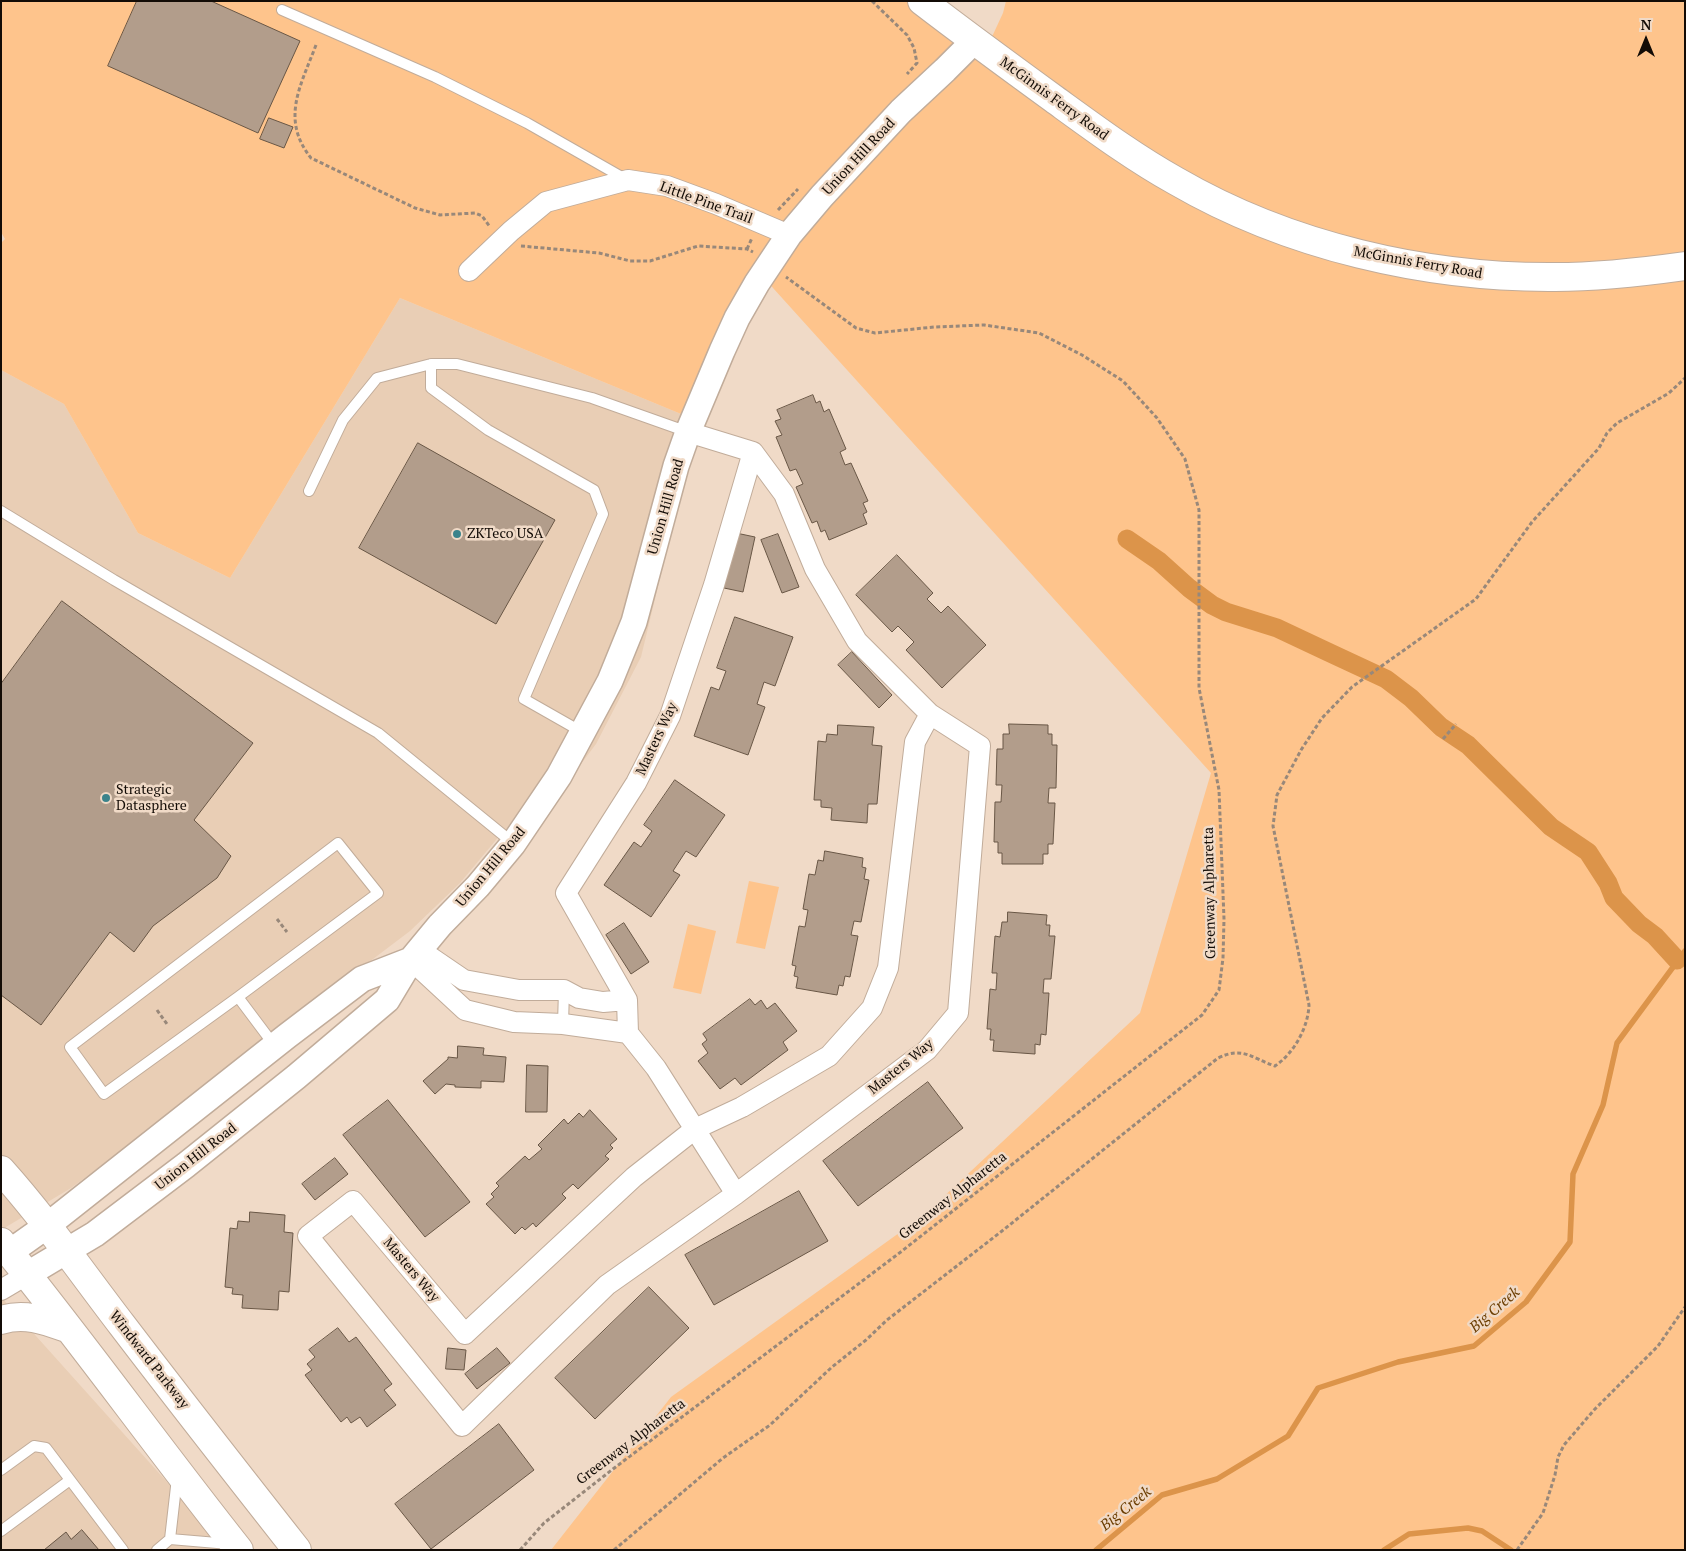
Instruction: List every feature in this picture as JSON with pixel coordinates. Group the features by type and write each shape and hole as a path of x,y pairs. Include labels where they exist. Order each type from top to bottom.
{"main road":[{"name":"McGinnis Ferry Road","path":"922,1 1126,151 1177,182 1225,206 1286,232 1362,255 1446,270 1493,276 1555,278 1611,275 1685,266"},
{"name":"Windward Parkway","path":"1,1170 48,1225 163,1379 297,1550"},
{"path":"4,1251 28,1274 236,1547"},
{"path":"1,1320 15,1317 39,1318 69,1328"}],"street":[{"name":"Union Hill Road","path":"28,1274 96,1234 129,1209 301,1073 387,1000 416,955 440,925 478,886 513,844 545,799 610,681 634,622 676,466 688,432 737,318 757,283 789,235 866,148 901,110 974,41"},
{"name":"Little Pine Trail","path":"470,271 504,237 546,202 628,180 667,186 716,204 789,235"},
{"path":"688,432 752,452"},
{"name":"Masters Way","path":"752,452 784,494 815,570 856,641 930,714 980,746 958,1013 927,1050 736,1194 607,1285 462,1426 308,1236 353,1201 465,1334 634,1177 695,1128 742,1107 829,1056 872,1008 888,968 915,742 930,714"},
{"name":"Masters Way","path":"628,1033 626,1000 566,893 636,783 670,716 714,585 752,452"},
{"name":"Union Hill Road","path":"4,1251 48,1225 274,1046 362,980 416,955"},
{"path":"416,955 464,980 519,990 564,990 579,998 603,1002 626,1000"},
{"path":"416,955 465,1010 514,1022 563,1024 628,1033 656,1068 736,1194"},
{"path":"464,980 465,1010"},
{"path":"274,1046 301,1073"},
{"path":"1,1290 28,1274"}],"lane":[{"path":"282,10 435,78 519,119 628,180"},
{"path":"431,364 431,388 488,430 594,490 603,514 524,699 583,732"},
{"path":"309,491 343,420 376,378 431,364 457,364 592,398 688,432"},
{"path":"1,511 114,580 378,733 513,844"},
{"path":"338,843 378,893 238,997 104,1094 70,1047 338,843"},
{"path":"563,1024 564,990"},
{"path":"238,997 274,1046"},
{"path":"1,1470 34,1446 46,1448 123,1550"},
{"path":"157,1550 170,1539 178,1473"},
{"path":"1,1531 70,1480"},
{"path":"170,1539 236,1547"}],"path":[{"path":"872,1 907,35 914,48 917,63 902,80"},
{"path":"316,45 297,98 294,114 302,146 311,158 415,208 440,215 475,213 482,216 490,227 513,244 600,253 630,261 650,261 698,246 748,249"},
{"name":"Greenway Alpharetta","path":"520,1550 544,1523 902,1250 1202,1015 1219,990 1223,958 1224,909 1219,790 1199,688 1199,510 1185,459 1156,418 1123,381 1082,355 1039,333 984,324 875,333 856,328 788,278"},
{"path":"614,1550 723,1458 770,1425 832,1367 866,1340 887,1320 1002,1231 1218,1058 1230,1053 1243,1052 1259,1061 1275,1066 1284,1059 1299,1039 1309,1019 1309,1005 1273,826 1277,795 1301,750 1322,718 1352,687 1476,599 1532,522 1599,448 1607,432 1617,423 1669,393 1685,378"},
{"path":"1443,738 1456,724"},
{"path":"277,919 287,932"},
{"path":"157,1010 167,1024"},
{"path":"1517,1550 1543,1513 1555,1475 1558,1457 1564,1445 1594,1410 1658,1346 1685,1307"}],"shaded area":[{"path":"1,1 908,1 984,54 1003,13 1006,1 1685,1 1685,1550 551,1550 671,1397 924,1215 1140,1013 1211,773 764,278 698,421 400,298 230,578 138,533 64,404 1,370 1,243 5,239 1,232"},
{"path":"400,298 698,421 641,657 596,744 554,800 523,808 516,816 519,818 501,834 460,883 410,931 235,1067 71,1188 1,1230 1,370 64,404 138,533 230,578"},
{"path":"749,881 779,887 765,949 736,943"},
{"path":"688,924 716,931 701,994 673,988"},
{"path":"1,1297 228,1550 1,1550"}],"building":[{"path":"137,1 211,1 300,41 258,133 108,66"},
{"path":"269,118 293,127 284,148 260,139"},
{"path":"813,395 816,403 820,401 824,412 829,409 846,449 840,452 845,465 851,463 868,501 863,503 867,512 863,514 867,524 829,540 825,530 821,532 817,521 812,523 796,487 803,484 796,469 790,471 776,437 782,435 775,421 781,419 777,410"},
{"name":"ZKTeco USA","path":"418,443 555,520 496,624 359,548"},
{"path":"736,533 755,537 743,592 724,588"},
{"path":"778,534 799,587 782,593 761,540"},
{"path":"897,555 933,593 927,599 941,613 948,606 986,645 942,688 906,650 914,642 898,626 892,632 856,595"},
{"name":"Strategic Datasphere","path":"62,601 253,743 194,820 231,856 217,878 153,926 134,952 110,932 41,1025 1,995 1,684"},
{"path":"735,617 793,637 775,686 764,682 757,704 765,707 748,755 694,736 711,687 719,690 726,671 717,668"},
{"path":"852,652 892,695 879,708 838,665"},
{"path":"1009,724 1048,725 1048,734 1052,734 1052,745 1057,745 1056,788 1049,788 1048,803 1055,803 1053,844 1048,844 1048,854 1043,854 1043,864 1002,864 1002,853 998,853 998,842 994,842 995,802 1001,802 1002,785 996,785 997,749 1003,749 1003,734 1009,734"},
{"path":"838,725 874,727 872,745 882,746 877,804 868,804 867,823 831,820 832,808 821,807 821,800 814,800 818,741 826,742 827,734 837,735"},
{"path":"675,780 725,815 696,857 686,851 673,871 680,875 651,917 604,885 634,842 641,847 652,831 644,825"},
{"path":"825,851 863,858 862,867 866,868 864,879 869,880 861,922 854,921 851,935 858,936 850,977 845,976 843,986 839,985 837,995 796,988 798,977 794,976 796,966 792,965 799,926 805,927 808,910 803,909 809,874 815,875 818,860 823,861"},
{"path":"1008,912 1047,915 1046,925 1050,925 1049,936 1055,936 1051,979 1044,979 1043,993 1049,993 1046,1035 1041,1034 1040,1045 1035,1044 1035,1054 993,1051 994,1040 990,1040 991,1029 987,1029 990,989 996,990 997,973 992,973 995,936 1000,937 1002,922 1007,922"},
{"path":"624,923 649,962 631,974 606,935"},
{"path":"750,999 755,1005 761,1000 767,1009 775,1003 797,1031 783,1042 788,1050 741,1085 735,1078 720,1089 698,1061 708,1053 702,1044 707,1040 703,1034"},
{"path":"458,1046 484,1048 483,1055 506,1057 504,1082 481,1081 481,1088 455,1087 455,1085 446,1084 435,1094 423,1081 448,1057 457,1058"},
{"path":"527,1065 548,1066 547,1112 526,1112"},
{"path":"928,1082 963,1128 858,1206 823,1161"},
{"path":"388,1100 470,1202 425,1237 343,1135"},
{"path":"590,1110 617,1139 610,1145 613,1148 605,1156 609,1159 578,1189 573,1184 562,1194 566,1198 536,1227 533,1223 525,1230 522,1227 515,1234 486,1204 494,1197 491,1194 499,1186 496,1183 525,1156 529,1160 542,1149 538,1145 564,1119 568,1124 579,1113 583,1117"},
{"path":"335,1158 348,1174 315,1200 302,1184"},
{"path":"799,1191 828,1241 714,1305 685,1255"},
{"path":"250,1212 285,1215 284,1232 293,1233 289,1292 279,1291 278,1310 242,1308 243,1295 232,1294 233,1288 225,1287 230,1228 237,1229 238,1221 249,1222"},
{"path":"649,1287 689,1328 595,1419 555,1378"},
{"path":"338,1328 349,1342 356,1337 392,1384 384,1390 396,1405 367,1427 360,1417 351,1423 347,1417 341,1422 305,1375 312,1370 307,1364 315,1357 309,1350"},
{"path":"448,1348 466,1350 464,1370 446,1369"},
{"path":"497,1348 510,1363 477,1389 465,1374"},
{"path":"499,1424 534,1470 431,1549 395,1504"},
{"path":"82,1530 99,1550 44,1550 66,1532 71,1539"}],"waterway":[{"path":"1127,539 1159,561 1189,588 1212,605 1226,612 1277,628 1386,679 1411,698 1441,727 1468,745 1551,827 1588,852 1608,883 1614,898 1639,924 1655,936 1677,960"},
{"name":"Big Creek","path":"1096,1550 1162,1495 1217,1479 1288,1436 1318,1388 1398,1362 1474,1346 1526,1302 1570,1242 1573,1174 1603,1105 1617,1043 1685,951"},
{"path":"1384,1550 1409,1534 1468,1528 1482,1531 1511,1550"}],"place":[{"name":"ZKTeco USA","path":"457,534"},
{"name":"Strategic Datasphere","path":"106,798"}]}
